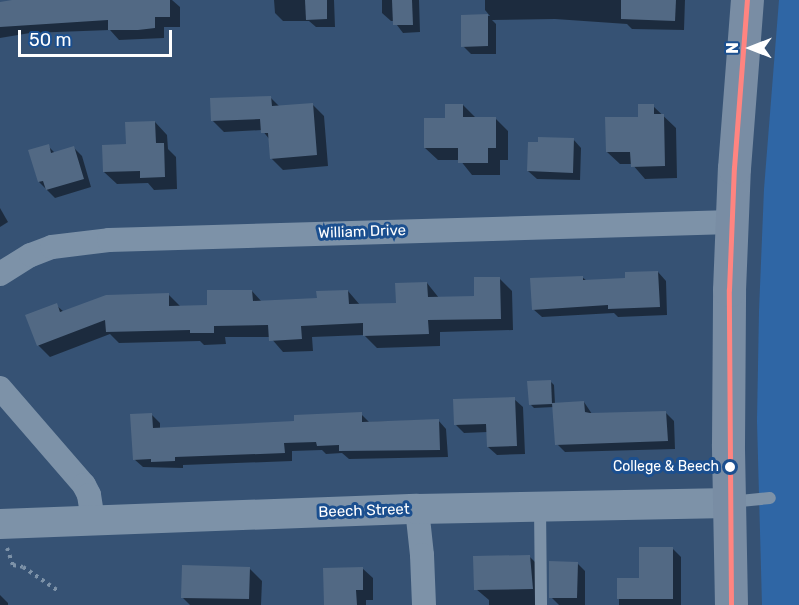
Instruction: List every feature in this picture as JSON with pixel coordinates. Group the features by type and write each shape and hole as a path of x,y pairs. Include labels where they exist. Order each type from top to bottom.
{"main road":[{"path":"731,605 728,362 732,222 747,0"}],"street":[{"name":"William Drive","path":"0,274 31,255 52,247 109,240 732,222"},
{"path":"0,388 84,485 89,495 93,521"},
{"name":"Beech Street","path":"2,532 93,521 417,509 729,503"},
{"path":"417,509 423,555 424,605"}],"lane":[{"path":"729,503 770,498"},
{"path":"540,507 541,605"}],"path":[{"path":"2,532 14,566 23,567 57,590"}],"shaded area":[{"path":"779,0 799,0 799,605 762,605 757,421 759,311 764,189"}],"building":[{"path":"12,0 170,0 170,17 155,17 155,28 138,30 108,30 108,20 0,27 0,2"},
{"path":"305,0 327,0 327,19 306,20"},
{"path":"392,0 412,0 413,25 393,25"},
{"path":"621,0 676,0 675,21 621,19"},
{"path":"488,14 488,46 461,47 461,15"},
{"path":"271,96 272,106 313,103 317,155 270,159 268,133 261,133 260,119 211,121 210,98"},
{"path":"445,104 463,104 463,117 496,117 496,148 488,148 488,163 458,163 458,148 424,148 424,118 445,118"},
{"path":"638,104 654,104 654,114 664,114 665,166 631,167 630,152 606,152 605,117 638,117"},
{"path":"155,121 156,143 164,143 165,177 140,178 140,171 103,172 102,145 126,144 125,122"},
{"path":"538,137 574,138 573,173 527,171 528,142 538,142"},
{"path":"49,144 51,153 74,146 84,179 46,190 43,181 38,182 28,150"},
{"path":"658,271 660,307 608,309 608,305 532,310 530,278 583,276 583,280 625,278 625,272"},
{"path":"474,277 500,277 501,319 428,320 429,334 363,336 363,323 301,326 302,339 269,341 268,325 214,326 214,333 190,333 190,330 106,332 105,320 37,346 25,315 57,303 60,312 106,295 169,293 169,306 207,305 207,290 252,290 253,301 317,298 316,291 348,290 349,304 396,303 395,283 427,282 428,297 474,296"},
{"path":"551,380 552,404 529,405 527,381"},
{"path":"515,397 517,446 487,447 486,424 454,425 453,399"},
{"path":"584,401 585,412 590,413 666,411 668,441 555,445 552,403"},
{"path":"362,412 362,422 439,419 440,450 339,451 339,445 317,446 316,442 284,443 285,453 175,457 175,461 133,460 130,414 152,413 153,428 294,421 294,415"},
{"path":"639,547 673,547 673,599 617,599 617,578 639,578"},
{"path":"530,555 533,589 474,590 473,556"},
{"path":"549,561 578,562 577,598 549,598"},
{"path":"182,565 250,567 249,599 181,598"},
{"path":"363,567 363,590 356,590 357,605 324,605 323,568"}],"transit line":[{"path":"731,605 729,290 734,168 747,0"}],"place":[{"name":"College & Beech","path":"730,467"}]}
